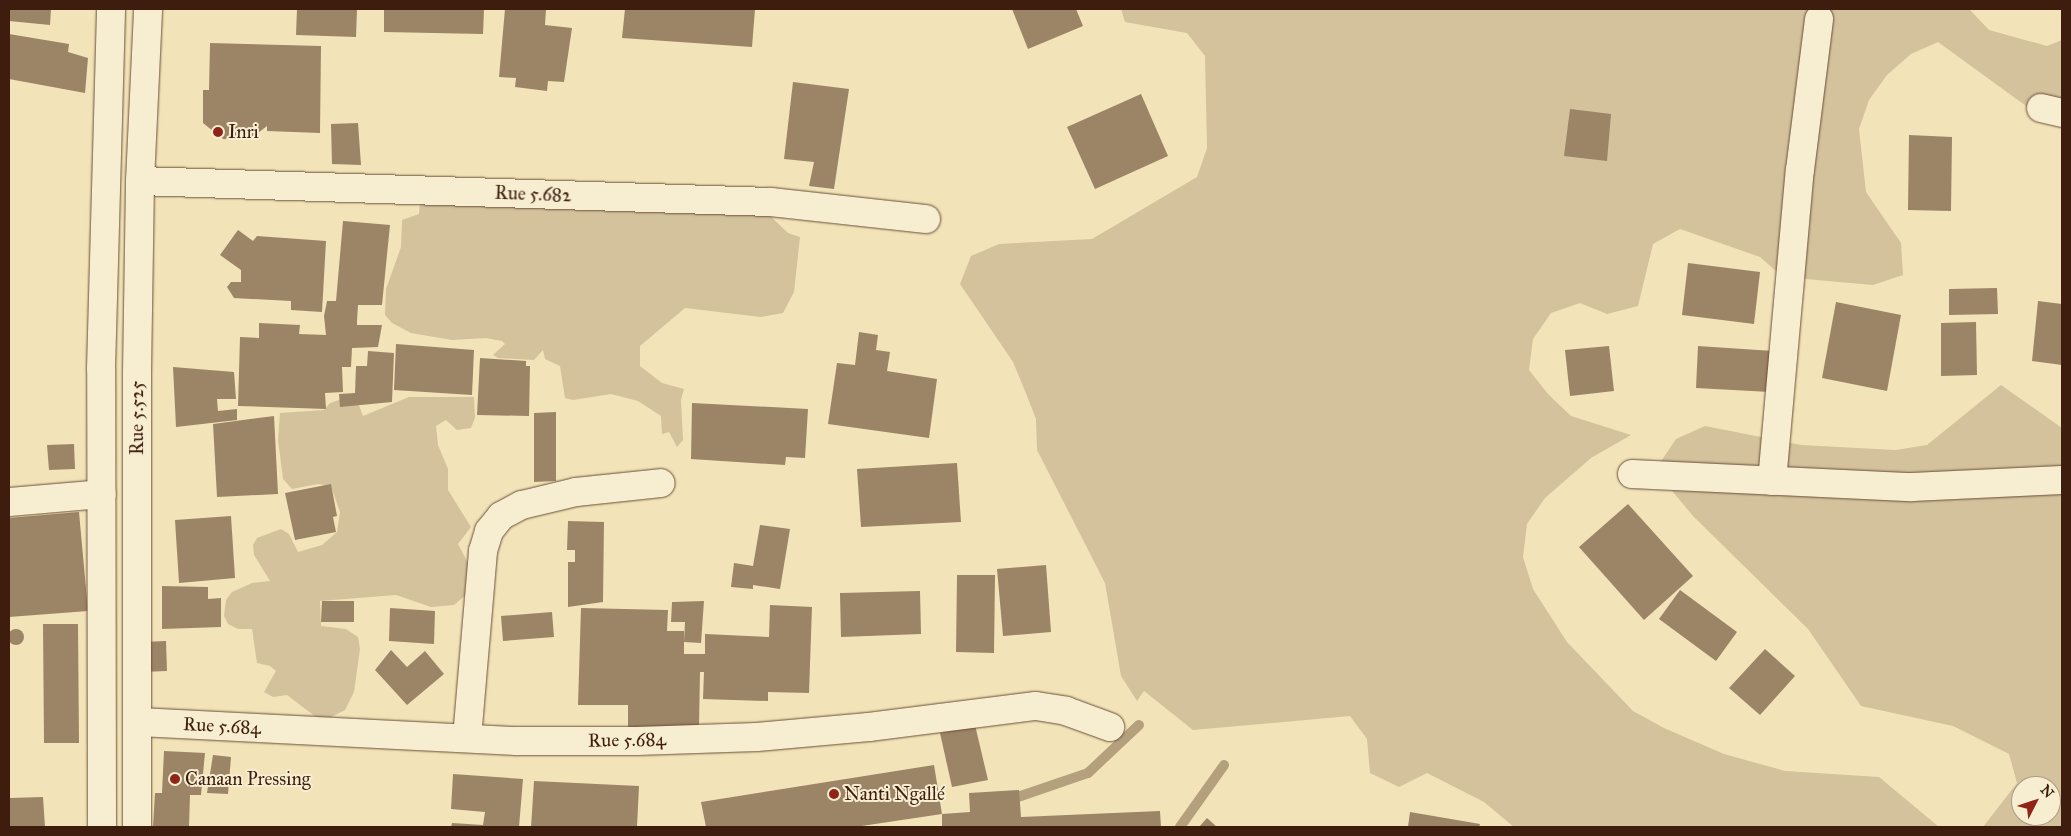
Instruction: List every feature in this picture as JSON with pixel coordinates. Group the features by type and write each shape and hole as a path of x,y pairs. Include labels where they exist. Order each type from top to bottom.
{"street":[{"name":"Rue 5.525","path":"102,827 101,369 111,9"},
{"name":"Rue 5.525","path":"137,827 139,722 137,373 140,181 148,9"},
{"path":"1772,481 1800,170 1819,19"},
{"name":"Rue 5.682","path":"140,181 771,202 926,219"},
{"path":"1632,474 1912,488 2062,480"},
{"path":"467,738 483,550 489,532 501,516 522,505 576,492 661,483"},
{"path":"9,502 102,494"},
{"name":"Rue 5.684","path":"139,722 467,738 637,741 757,737 878,726 1036,706 1066,712 1110,727"}],"shaded area":[{"path":"1121,9 1969,9 1989,30 2047,46 2062,40 2062,119 2040,116 1938,42 1911,54 1887,75 1869,100 1859,129 1866,192 1901,243 1903,275 1873,285 1783,277 1760,257 1680,229 1653,244 1638,306 1607,314 1580,303 1551,313 1533,339 1529,370 1548,394 1571,416 1631,435 1591,458 1545,498 1527,524 1523,557 1533,589 1567,642 1633,711 1664,728 1724,754 1785,771 1879,777 1939,827 1514,827 1484,802 1427,773 1399,787 1370,773 1367,739 1350,716 1193,730 1144,691 1137,701 1121,676 1105,583 1037,450 1036,419 1013,362 960,284 971,256 999,244 1092,239 1197,177 1207,148 1205,56 1187,33 1125,22"},
{"path":"420,200 682,207 696,214 744,207 766,212 788,233 800,237 794,292 783,313 761,317 685,308 640,346 640,366 662,383 684,389 681,400 683,440 677,447 669,432 662,434 661,416 638,401 611,394 573,400 565,398 560,366 545,359 543,350 534,360 498,358 493,355 505,344 502,341 486,338 452,340 411,333 392,323 385,315 386,289 401,247 402,220 419,214"},
{"path":"2001,385 2062,428 2062,827 1983,827 2011,791 2011,826 2061,826 2061,776 2015,776 2009,754 1953,726 1861,706 1808,629 1694,517 1673,492 1658,466 1676,439 1705,426 1801,445 1896,450 1927,445"},
{"path":"409,397 474,397 475,418 471,428 457,430 446,420 436,426 438,445 448,469 448,490 471,527 458,544 468,563 471,580 466,595 454,605 431,607 396,595 320,601 321,626 346,629 358,637 360,649 354,692 345,710 331,717 316,717 287,695 273,697 264,692 276,671 270,666 257,663 252,629 238,629 228,624 224,616 226,600 232,592 252,583 270,581 254,555 253,545 257,538 281,529 289,534 298,552 322,545 337,532 340,512 331,486 318,484 292,489 283,479 278,440 280,413 324,410 330,403 345,398 358,403 363,416"}],"building":[{"path":"9,9 51,9 50,25 9,21"},
{"path":"297,9 357,9 356,37 296,35"},
{"path":"384,9 484,9 483,34 384,32"},
{"path":"505,9 546,9 545,25 572,28 564,82 548,81 547,91 515,87 516,78 499,77"},
{"path":"625,9 755,9 752,47 622,38"},
{"path":"1012,9 1076,9 1083,26 1028,49"},
{"path":"9,34 69,44 68,52 88,58 85,93 9,79"},
{"path":"210,43 321,46 320,133 267,131 267,126 249,140 223,139 203,123 203,90 209,90"},
{"path":"793,82 849,89 834,189 809,186 814,162 784,159"},
{"path":"1141,94 1168,156 1095,189 1067,127"},
{"path":"1570,109 1611,114 1607,161 1564,156"},
{"path":"358,123 361,165 332,164 331,124"},
{"path":"1909,135 1952,137 1951,211 1908,210"},
{"path":"343,221 390,225 382,305 358,305 357,325 382,325 378,347 352,348 351,367 342,367 343,392 325,393 326,409 238,406 240,337 259,338 259,323 300,325 299,334 326,335 324,316 327,301 336,301"},
{"path":"238,230 253,241 257,236 326,241 322,312 291,310 291,301 234,298 227,287 231,282 241,282 241,270 220,255"},
{"path":"1688,263 1760,272 1754,324 1682,315"},
{"path":"1997,288 1998,314 1949,315 1949,289"},
{"path":"2038,301 2062,304 2062,365 2032,361"},
{"path":"1836,302 1901,315 1887,391 1822,378"},
{"path":"1976,322 1977,375 1941,376 1941,323"},
{"path":"859,332 878,335 876,350 890,352 887,371 937,379 929,438 828,424 837,363 855,365"},
{"path":"396,344 474,350 472,395 394,390"},
{"path":"1609,346 1614,391 1570,396 1565,350"},
{"path":"1698,346 1773,351 1770,392 1696,388"},
{"path":"368,351 394,353 392,402 340,407 339,394 355,393 356,366 367,366"},
{"path":"480,358 526,361 526,366 530,366 529,416 477,415"},
{"path":"173,367 234,372 236,399 217,399 218,411 237,409 237,420 176,427"},
{"path":"692,403 808,409 805,458 786,457 785,465 691,459"},
{"path":"556,412 556,481 534,482 534,413"},
{"path":"274,416 278,494 217,497 213,424"},
{"path":"74,444 75,469 49,470 47,445"},
{"path":"957,463 961,522 861,527 857,469"},
{"path":"331,484 337,516 333,517 336,532 295,540 285,493"},
{"path":"1628,504 1693,576 1644,620 1579,547"},
{"path":"79,512 88,611 9,617 9,518"},
{"path":"231,516 235,578 179,583 175,520"},
{"path":"568,521 604,522 603,602 568,607 568,562 575,562 575,550 567,550"},
{"path":"760,525 790,529 780,589 753,585 753,589 731,587 734,563 753,566"},
{"path":"1046,565 1051,632 1003,636 997,569"},
{"path":"957,575 995,575 994,653 956,652"},
{"path":"162,586 208,587 208,599 221,598 221,627 162,629"},
{"path":"1680,590 1737,632 1716,661 1659,619"},
{"path":"920,591 921,634 841,637 840,593"},
{"path":"322,601 354,601 354,622 321,622"},
{"path":"704,601 701,643 684,642 685,622 671,622 672,602"},
{"path":"770,605 812,607 809,693 768,692 768,701 703,699 704,672 700,672 699,727 628,727 628,705 578,705 581,608 668,610 667,631 684,631 684,654 705,654 705,634 769,637"},
{"path":"390,608 435,611 434,644 389,641"},
{"path":"552,612 554,637 503,641 501,616"},
{"path":"43,624 78,624 79,743 44,743"},
{"path":"16,629 22,631 24,637 22,643 16,645 10,643 8,637 10,631"},
{"path":"166,641 167,671 142,672 142,642"},
{"path":"1765,649 1795,676 1760,715 1729,688"},
{"path":"391,650 407,667 425,651 444,674 407,705 375,670"},
{"path":"975,725 988,780 952,787 940,733"},
{"path":"164,751 205,753 201,795 190,795 189,827 153,827 155,793 162,793"},
{"path":"213,755 231,757 228,794 207,793"},
{"path":"934,765 942,814 855,827 706,827 701,802"},
{"path":"453,774 523,779 519,827 451,827 452,823 483,825 485,812 451,809"},
{"path":"534,781 639,786 637,827 531,827"},
{"path":"1019,790 1021,817 1160,811 1161,827 942,827 942,814 970,812 969,793"},
{"path":"43,797 45,827 9,827 9,798"},
{"path":"1410,812 1480,824 1479,827 1408,827"},
{"path":"1207,818 1217,827 1199,827"}],"waterway":[{"path":"1009,800 1088,773 1139,725"},
{"path":"1180,827 1224,765"}],"place":[{"name":"Inri","path":"218,132"},
{"name":"Canaan Pressing","path":"175,779"},
{"name":"Nanti Ngallé","path":"834,794"}]}
